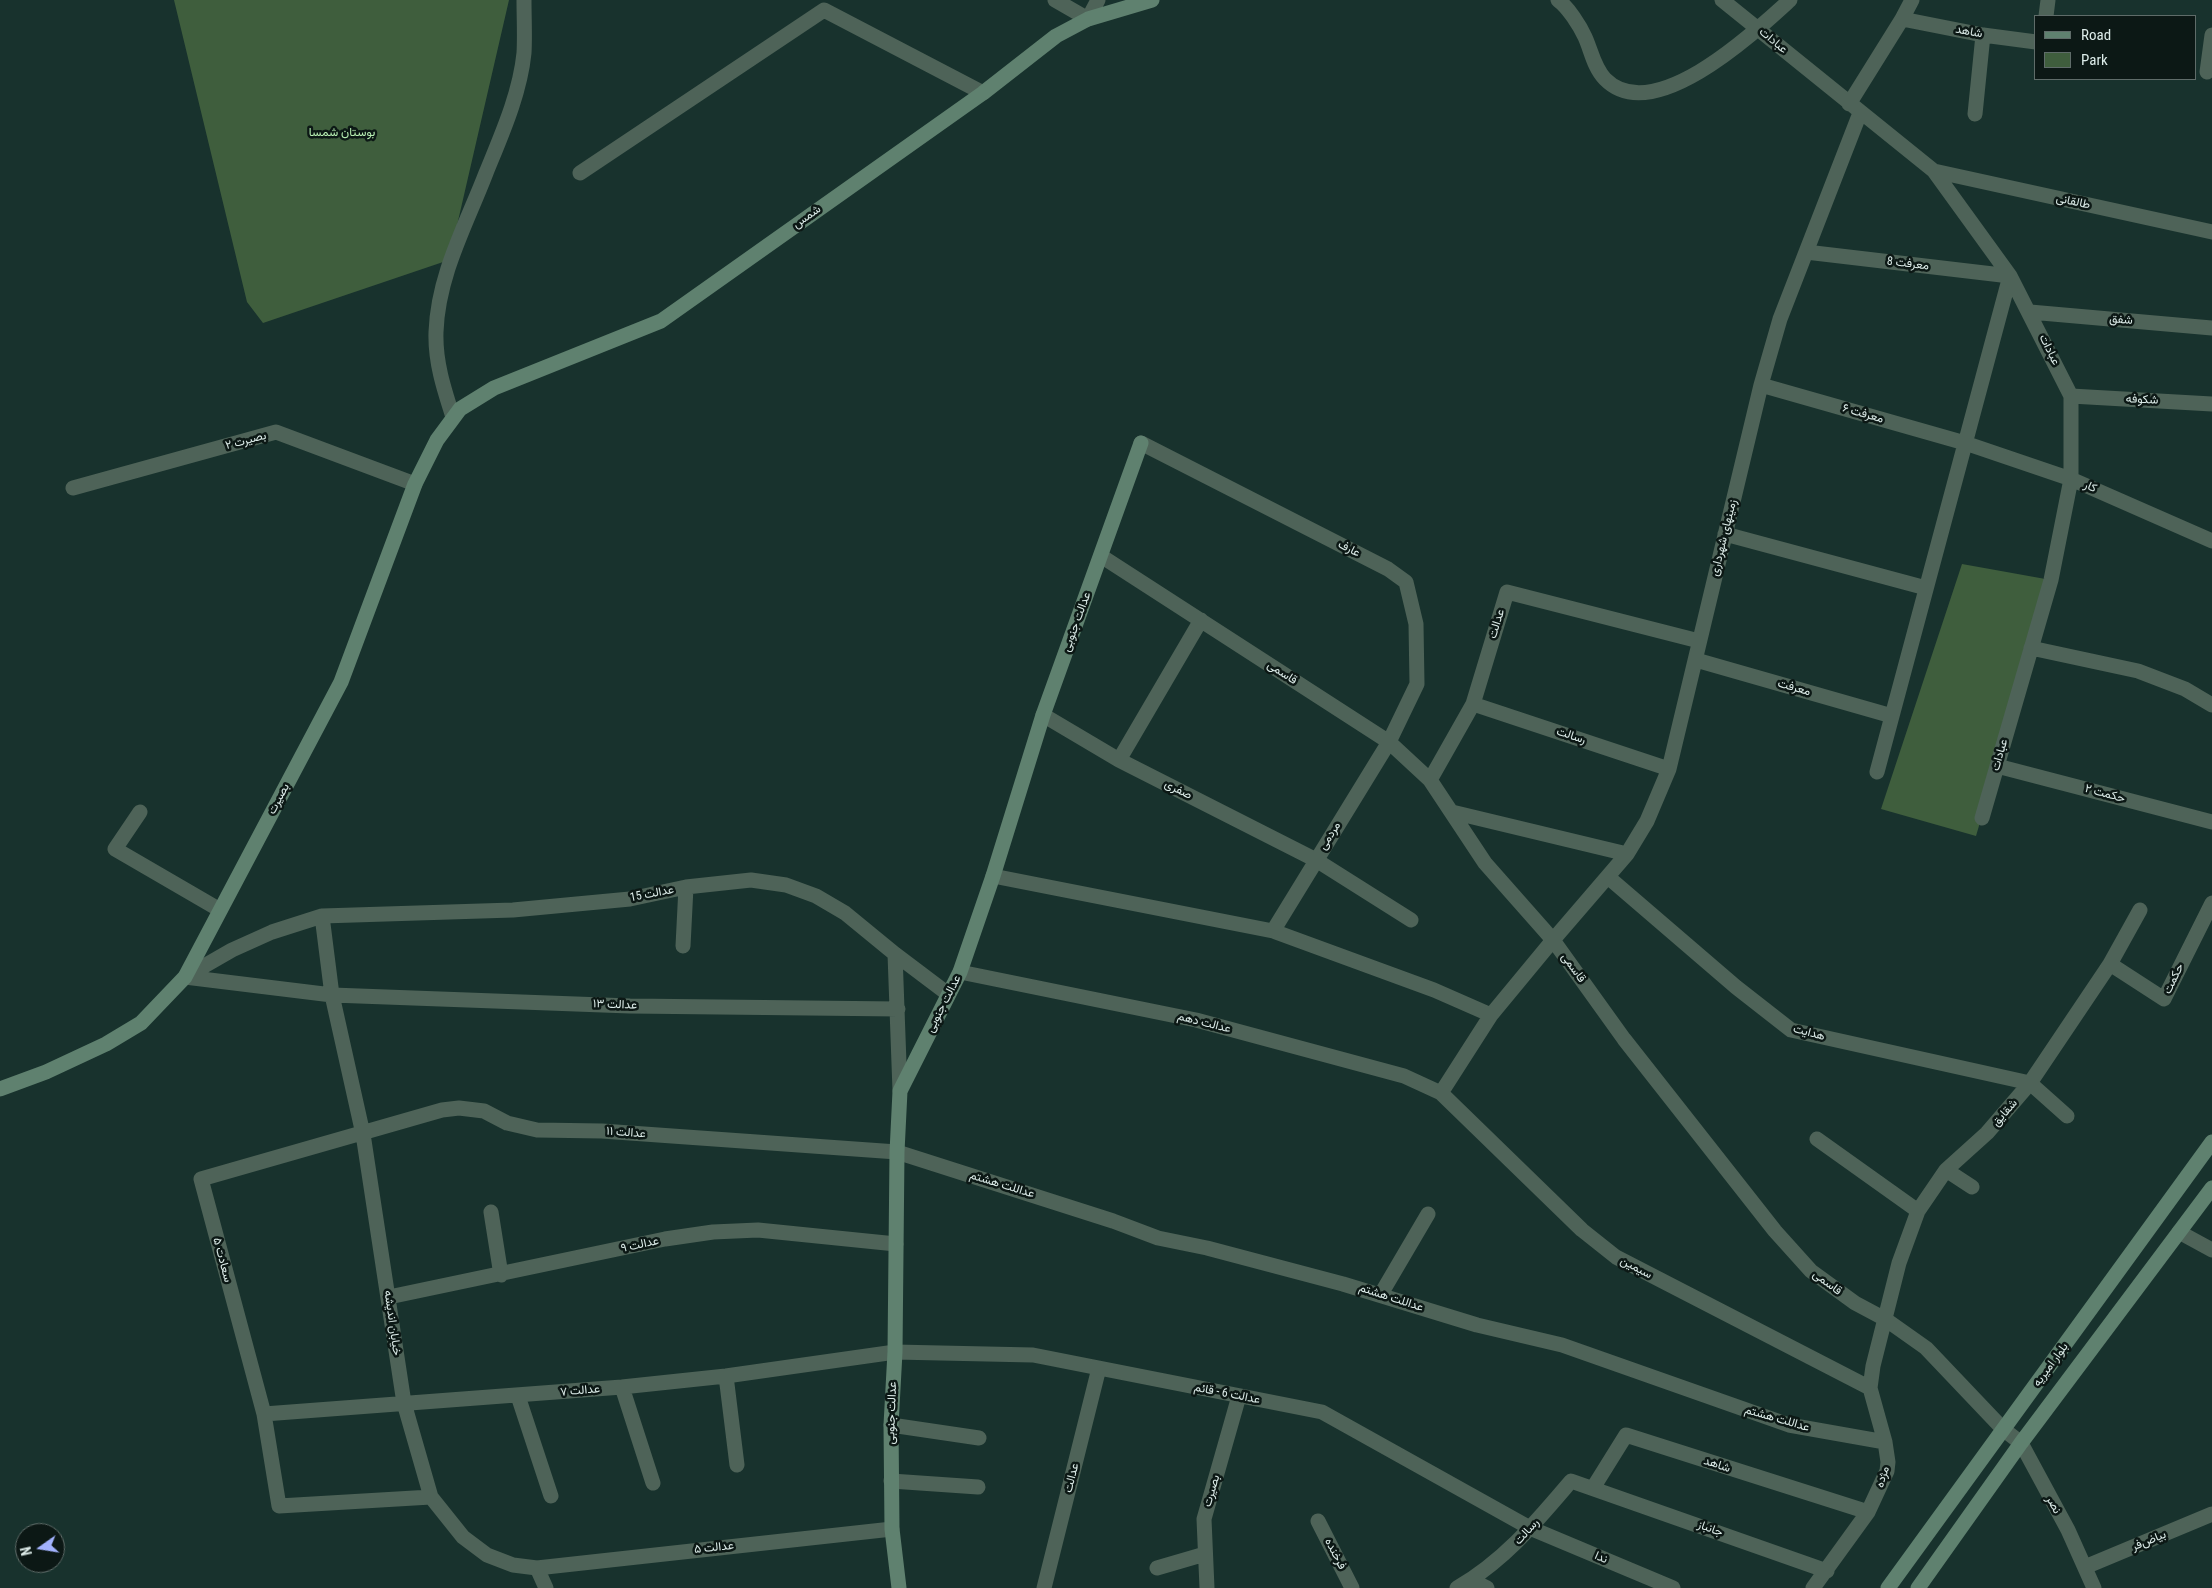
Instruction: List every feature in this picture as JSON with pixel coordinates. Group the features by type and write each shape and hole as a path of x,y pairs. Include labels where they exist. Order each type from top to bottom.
{"street":[{"path":"453,417 438,361 436,330 441,293 448,267 487,172 513,99 524,54 524,0"},
{"path":"1055,0 1088,19 1098,0"},
{"name":"شمس","path":"453,417 472,400 494,388 661,321 982,92 1044,44 1088,19 1152,0"},
{"path":"1558,0 1584,35 1604,78 1620,89 1645,92 1679,84 1736,48 1790,0"},
{"name":"عبادات","path":"1722,0 1934,171 2010,276 2030,312 2071,396 2071,479 2051,580 1982,818"},
{"path":"1855,109 1912,0"},
{"path":"2046,15 2048,0"},
{"path":"580,173 824,10 982,92"},
{"name":"شاهد","path":"1902,19 1984,35 2034,42"},
{"path":"1975,114 1984,35"},
{"path":"2205,71 2212,35"},
{"name":"زمینهای شهرداری","path":"1441,1093 1491,1015 1627,854 1647,821 1668,769 1696,660 1699,640 1761,385 1780,319 1806,252 1855,109"},
{"name":"طالقانی","path":"1934,171 2212,232"},
{"name":"معرفت 8","path":"1806,252 2010,276"},
{"path":"1877,772 2010,276"},
{"name":"شفق","path":"2030,312 2212,328"},
{"name":"معرفت ۶","path":"1761,385 1965,443"},
{"name":"شکوفه","path":"2071,396 2212,404"},
{"name":"بصیرت","path":"0,1089 46,1072 106,1044 140,1023 185,977 341,682 415,484 437,440 453,417"},
{"name":"بصیرت ۲","path":"73,488 276,432 415,484"},
{"name":"عدالت جنوبی","path":"899,1588 892,1529 891,1425 895,1352 897,1152 900,1091 960,972 993,876 1043,715 1141,442"},
{"name":"عارف","path":"1141,442 1388,569 1406,582 1416,624 1417,684 1389,742"},
{"name":"کار","path":"1965,443 2071,479 2212,541"},
{"path":"1725,534 1926,588"},
{"name":"قاسمی","path":"1101,556 1389,742 1430,780 1485,863 1553,940 1624,1038 1775,1231 1811,1271 1854,1303 1885,1319 1926,1348 2003,1430"},
{"name":"عدالت","path":"1430,780 1473,704 1507,592 1699,640"},
{"path":"1119,760 1201,620"},
{"path":"2031,648 2138,671 2185,689 2212,704"},
{"name":"معرفت","path":"1696,660 1892,716"},
{"name":"رسالت","path":"1473,704 1668,769"},
{"name":"صفری","path":"1043,715 1119,760 1316,860 1411,920"},
{"name":"مردمی","path":"1273,931 1389,742"},
{"name":"حکمت ۲","path":"1997,766 2212,822"},
{"path":"140,812 114,849 220,910"},
{"path":"1452,812 1627,854"},
{"path":"993,876 1273,931 1434,990 1491,1015"},
{"name":"هدایت","path":"1608,877 1729,981 1791,1030 2030,1083"},
{"name":"عدالت 15","path":"185,977 232,950 272,932 322,916 514,910 630,899 686,887 751,880 786,884 816,896 845,913 894,954 948,994"},
{"path":"683,946 686,887"},
{"name":"حکمت","path":"2110,964 2164,999 2212,903"},
{"name":"شقایق","path":"1885,1319 1899,1263 1918,1211 1946,1170 1987,1133 2030,1083 2110,964 2140,910"},
{"name":"خیابان اندیشه","path":"322,916 332,995 363,1134 404,1403 431,1497 463,1537 487,1555 513,1565 537,1568"},
{"path":"894,954 898,1009 900,1091"},
{"name":"عدالت دهم","path":"960,972 1196,1020 1404,1076 1441,1093"},
{"name":"عدالت ۱۳","path":"185,977 332,995 630,1006 898,1009"},
{"path":"2030,1083 2067,1116"},
{"name":"سیمین","path":"1441,1093 1582,1230 1616,1258 1870,1388"},
{"name":"عدالت ۱۱","path":"363,1134 442,1110 459,1108 484,1112 507,1123 537,1130 602,1131 897,1152"},
{"name":"سعادت ۵","path":"363,1134 201,1179 264,1414 279,1506 431,1497"},
{"path":"1817,1139 1918,1211"},
{"name":"بلوار امیریه","path":"1888,1588 2212,1142"},
{"name":"عداللت هشتم","path":"897,1152 1095,1215 1158,1238 1207,1248 1381,1294 1477,1325 1562,1345 1789,1425 1885,1442"},
{"path":"1946,1170 1972,1187"},
{"name":"بلوار امیریه","path":"1918,1588 2020,1443 2212,1188"},
{"path":"491,1212 501,1275"},
{"path":"1381,1294 1428,1214"},
{"name":"عدالت ۹","path":"388,1297 501,1275 665,1239 735,1230 758,1230 896,1244"},
{"path":"2179,1232 2212,1250"},
{"name":"مژده","path":"1813,1588 1868,1512 1887,1470 1888,1462 1885,1442 1870,1388 1877,1343 1885,1319"},
{"name":"عدالت ۷","path":"264,1414 622,1387 726,1376 895,1352"},
{"name":"عدالت 6 - قائم","path":"895,1352 1033,1355 1322,1412 1530,1528"},
{"name":"عدالت","path":"1044,1588 1099,1368"},
{"path":"726,1376 737,1465"},
{"path":"622,1387 653,1483"},
{"path":"518,1396 551,1496"},
{"name":"بصیرت","path":"1207,1588 1204,1519 1239,1396"},
{"path":"891,1425 979,1438"},
{"name":"نصر","path":"2003,1430 2020,1443 2085,1567 2094,1588"},
{"name":"شاهد","path":"1593,1488 1626,1436 1868,1512"},
{"path":"891,1481 978,1487"},
{"name":"رسالت","path":"1457,1588 1471,1580 1512,1548 1572,1481 1593,1488"},
{"name":"جانباز","path":"1593,1488 1827,1570"},
{"name":"بیاض‌فر","path":"2085,1567 2212,1514"},
{"name":"فرخنده","path":"1318,1520 1352,1588"},
{"name":"ندا","path":"1530,1528 1672,1588"},
{"name":"عدالت ۵","path":"537,1568 892,1529"},
{"path":"1157,1568 1206,1554"},
{"path":"537,1568 546,1588"},
{"path":"1471,1580 1488,1588"}],"green space":[{"name":"بوستان شمسا","path":"174,0 509,0 449,260 263,323 247,302"},
{"path":"1962,564 2051,580 1976,836 1881,809"}]}
